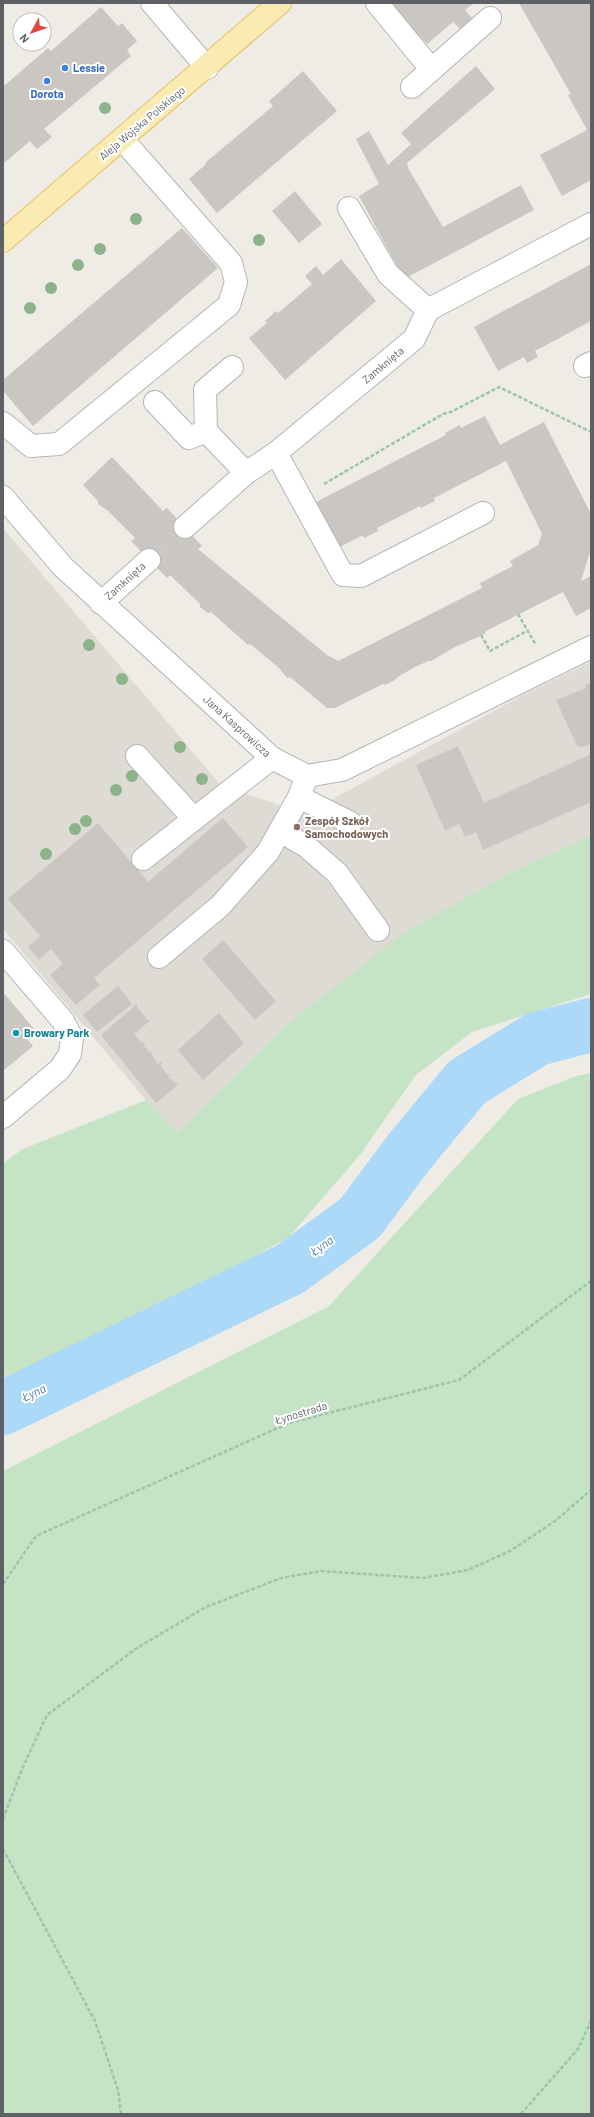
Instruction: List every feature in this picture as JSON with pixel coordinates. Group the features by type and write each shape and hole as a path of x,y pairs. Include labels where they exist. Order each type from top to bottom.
{"main road":[{"name":"Aleja Wojska Polskiego","path":"3,241 207,68 280,3"}],"street":[{"path":"152,3 207,68"},
{"path":"377,3 431,69"},
{"path":"412,87 490,18"},
{"path":"3,423 31,446 58,444 229,305 236,282 231,263 122,139"},
{"path":"349,208 388,274 428,310 591,224"},
{"name":"Zamknięta","path":"185,527 246,473 276,453 414,339 428,310"},
{"path":"232,367 205,390 206,431 246,473"},
{"path":"155,402 189,438 206,431"},
{"path":"276,453 343,575 362,576 483,513"},
{"name":"Jana Kasprowicza","path":"3,497 63,567 101,603 272,758 307,776"},
{"name":"Zamknięta","path":"101,603 149,560"},
{"path":"159,958 220,906 268,852 299,798 307,776 342,770 591,647"},
{"path":"137,756 194,819"},
{"path":"142,859 272,758"},
{"path":"299,798 351,823"},
{"path":"280,831 306,846 336,873 378,930"},
{"path":"3,951 63,1021 72,1038 70,1054 60,1069 3,1117"}],"path":[{"path":"302,500 333,477 429,422 499,386 591,432"},
{"path":"518,614 539,651"},
{"path":"481,635 490,651 528,631"},
{"name":"Łynostrada","path":"3,1584 36,1536 289,1423 459,1380 591,1281"},
{"path":"3,1820 22,1769 47,1715 137,1648 206,1607 281,1578 321,1571 423,1578 468,1570 510,1550 555,1521 591,1490"},
{"path":"3,1849 95,2021 118,2090 121,2114"},
{"path":"521,2114 578,2049 591,2021"}],"shaded area":[{"name":"Zespół Szkół Samochodowych","path":"3,528 230,796 239,791 316,818 331,800 523,695 591,662 591,835 508,874 288,1024 177,1133 146,1100 3,929"}],"green space":[{"path":"591,835 591,994 472,1032 416,1075 359,1156 289,1237 163,1308 3,1377 3,1163 23,1149 146,1100 177,1133 288,1024 402,934 508,874"},
{"path":"591,1073 591,2114 3,2114 3,1471 329,1306 518,1099 576,1076"}],"building":[{"path":"395,3 474,3 465,10 473,19 460,29 453,22 427,44 392,6"},
{"path":"519,3 591,3 591,180 562,196 540,155 587,130 568,95 571,94"},
{"path":"101,7 118,26 122,23 137,41 127,50 131,56 44,129 52,137 37,149 30,141 3,164 3,83 5,85 43,52 52,52 52,50"},
{"path":"476,66 495,89 407,163 408,168 443,227 521,185 534,210 404,279 359,196 379,184 356,139 369,131 388,165 411,144 401,133"},
{"path":"303,71 337,111 217,213 189,179 205,165 206,162 273,106 269,101"},
{"path":"295,191 322,224 299,243 272,211"},
{"path":"182,228 218,268 33,426 3,391 3,380"},
{"path":"341,259 376,301 285,380 249,338 267,323 265,321 276,311 278,313 312,284 305,276 316,266 323,275"},
{"path":"591,264 591,321 535,351 538,357 527,363 524,357 498,371 474,327"},
{"path":"485,416 500,445 544,422 591,514 591,549 581,581 591,576 591,608 576,616 563,592 486,631 485,634 455,647 431,661 413,668 395,680 385,685 383,684 335,708 327,708 290,677 287,678 279,668 250,644 248,645 211,612 208,613 200,607 200,604 170,575 167,578 131,541 135,538 108,511 98,504 98,501 83,485 112,457 163,511 166,508 168,509 202,546 198,549 327,655 338,661 482,588 480,583 513,566 510,561 538,545 542,534 506,461 434,498 435,501 421,508 420,506 377,528 378,531 364,538 363,535 340,547 316,502 446,435 445,433 460,425 461,428"},
{"path":"591,683 591,744 582,747 577,746 556,700 586,688 585,685"},
{"path":"458,746 484,803 591,754 591,802 483,850 476,832 465,837 459,824 445,831 416,765"},
{"path":"223,818 248,847 94,978 100,985 76,1005 50,975 63,964 51,949 39,960 28,947 40,936 8,899 98,823 148,882"},
{"path":"223,940 276,1001 255,1020 202,959"},
{"path":"118,986 132,1004 97,1032 83,1015"},
{"name":"Browary Park","path":"3,992 34,1029 25,1037 33,1046 3,1071"},
{"path":"137,1004 137,1007 148,1020 151,1020 134,1034 142,1043 144,1041 145,1043 143,1044 150,1053 152,1051 153,1053 151,1054 158,1064 161,1062 162,1063 160,1065 167,1074 170,1074 168,1076 176,1084 180,1083 156,1103 101,1035"},
{"path":"219,1013 244,1043 203,1080 178,1050"}],"waterway":[{"name":"Łyna","path":"3,1408 290,1269 360,1218 409,1152 467,1082 537,1039 591,1025"}],"tunnel":[{"path":"149,560 185,527"}],"place":[{"name":"Lessie","path":"65,68"},
{"name":"Dorota","path":"47,81"},
{"name":"Zespół Szkół Samochodowych","path":"297,827"},
{"name":"Browary Park","path":"16,1033"}]}
